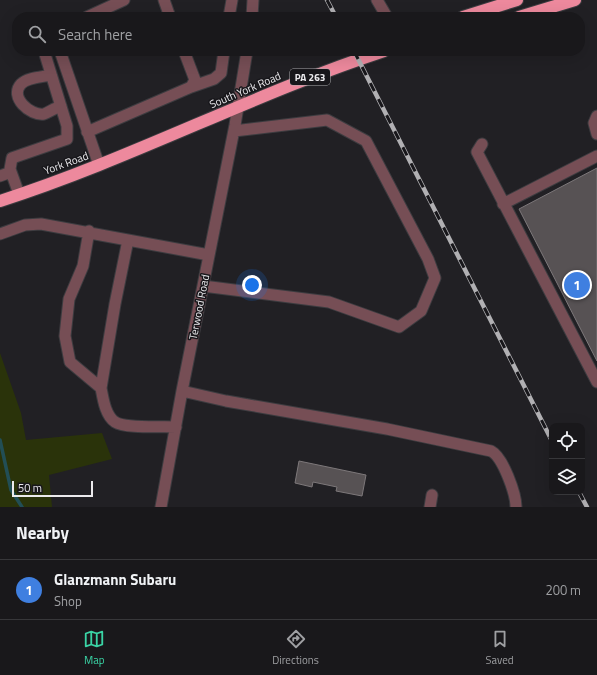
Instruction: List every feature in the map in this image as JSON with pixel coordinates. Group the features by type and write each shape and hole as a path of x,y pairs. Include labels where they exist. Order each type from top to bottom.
{"highway":[{"path":"479,12 517,0"},
{"path":"535,12 575,0"},
{"name":"South York Road","path":"141,148 335,67 369,56"},
{"name":"York Road","path":"0,201 141,148"}],"street":[{"path":"98,12 124,0"},
{"path":"164,0 168,12"},
{"path":"230,12 232,0"},
{"path":"252,12 253,0"},
{"path":"379,1 384,12"},
{"path":"19,194 12,172 12,158 67,139 67,126 45,56"},
{"path":"62,56 99,165"},
{"path":"186,56 195,80 191,87"},
{"path":"87,132 191,87 214,79 221,73 223,56"},
{"name":"Terwood Road","path":"161,507 182,391 234,131 246,56"},
{"path":"51,75 22,83 18,90 19,98 24,106 32,113 43,114 61,106"},
{"path":"597,116 594,123 597,134"},
{"path":"203,286 329,302 399,327 421,312 435,278 428,259 366,141 327,120 234,131"},
{"path":"482,144 477,152 597,382"},
{"path":"503,204 597,156"},
{"path":"0,176 12,172"},
{"path":"0,234 25,225 41,224 89,231 209,255"},
{"path":"89,231 83,266 69,299 65,336 70,362 101,388"},
{"path":"128,240 115,304 101,388 109,415 115,422 126,425 176,426"},
{"path":"182,391 226,401 388,429 491,451 498,456 502,463 514,494 516,507"},
{"path":"430,507 432,495"}],"green space":[{"path":"0,353 21,413 26,440 102,433 112,459 49,475 52,507 0,507"}],"building":[{"path":"597,168 597,361 519,209"},
{"path":"299,461 366,475 362,496 336,491 337,487 313,482 312,487 295,483"}],"waterway":[{"path":"0,440 11,490 22,507"}],"railway":[{"path":"327,0 333,12"},
{"path":"357,56 549,435"},
{"path":"581,495 587,507"}],"place":[{"name":"Glanzmann Subaru","path":"577,285"}]}
